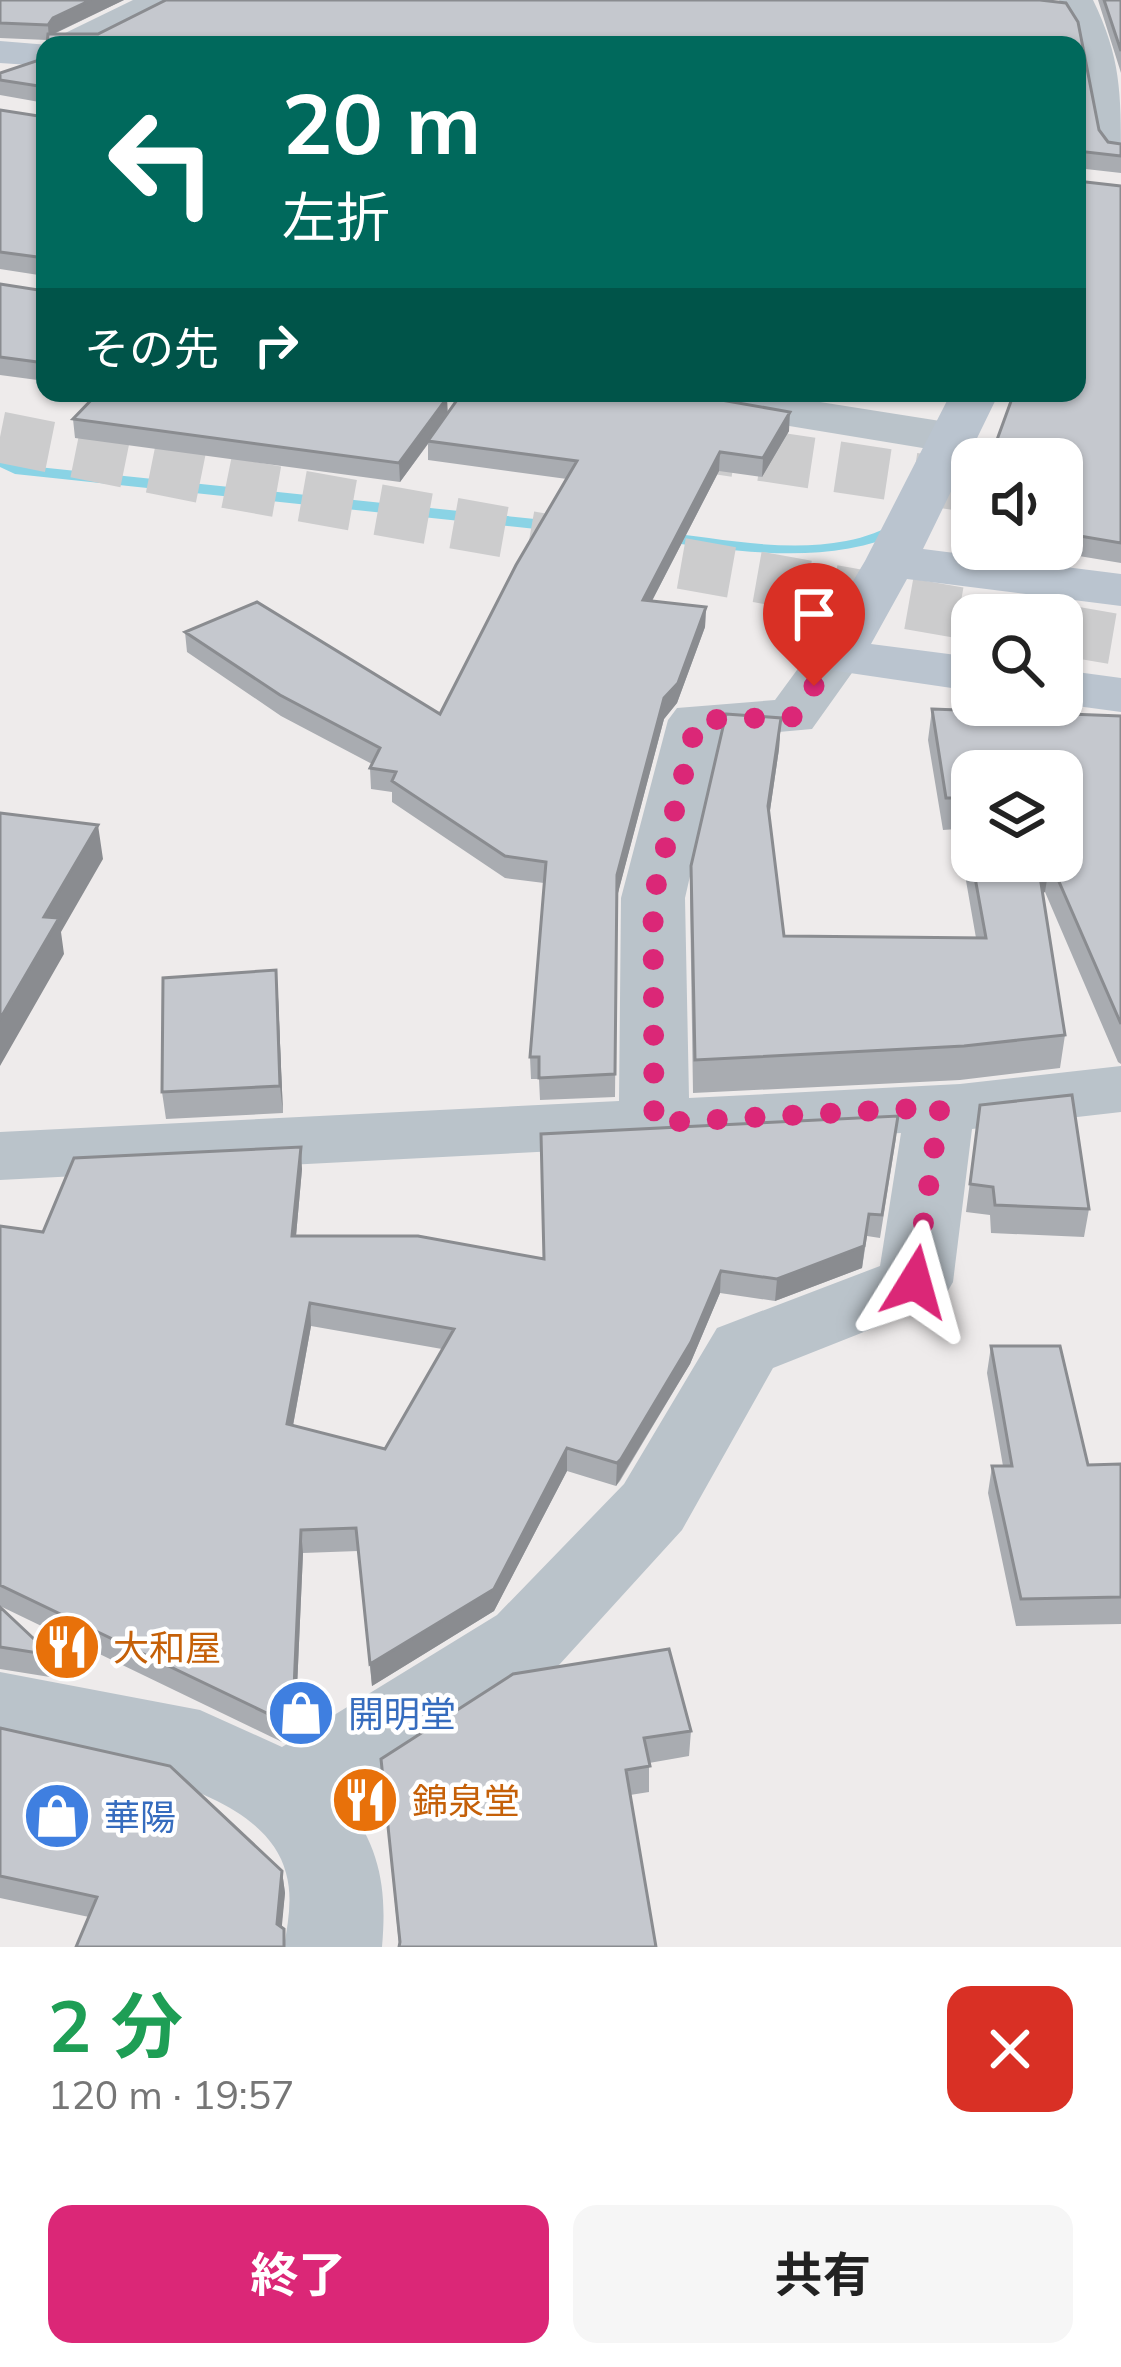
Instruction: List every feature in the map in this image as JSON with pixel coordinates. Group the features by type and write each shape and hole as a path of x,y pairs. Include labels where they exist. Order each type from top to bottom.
{"main road":[{"path":"0,52 36,55"},
{"path":"953,438 971,402"},
{"path":"951,442 836,656 951,671"},
{"path":"891,561 1121,590"},
{"path":"1083,690 1121,695"}],"street":[{"path":"88,36 161,0"},
{"path":"1064,2 1110,37 1121,146"},
{"path":"0,76 36,60"},
{"path":"730,402 953,438"},
{"path":"654,1123 653,898 697,720 792,717 836,656"},
{"path":"0,1156 940,1107 1121,1089"},
{"path":"285,1794 528,1640 653,1507 745,1348 915,1282 940,1107"},
{"path":"0,1708 200,1748 285,1794 331,1856 338,1904 333,1947"}],"building":[{"path":"0,0 91,0 48,25 0,23"},
{"path":"166,0 1040,0 1066,3 1081,36 48,36 98,34"},
{"path":"1104,0 1121,0 1121,51"},
{"path":"36,61 36,86 0,80 0,73"},
{"path":"1086,63 1099,130 1108,142 1121,144 1121,156 1086,152"},
{"path":"0,110 36,116 36,257 0,252"},
{"path":"1086,182 1121,186 1121,543 1083,537 1083,438 998,438 1011,402 1086,402"},
{"path":"0,284 36,290 36,362 0,357"},
{"path":"89,402 444,402 399,463 73,419"},
{"path":"456,402 733,402 790,412 763,458 720,452 643,600 706,607 678,683 664,698 617,875 615,1074 539,1078 539,1057 530,1057 546,862 505,856 392,781 396,772 370,768 380,748 280,695 185,632 257,602 440,714 516,565 577,461 428,441"},
{"path":"932,709 951,710 951,726 1083,726 1083,715 1121,716 1121,1024 1059,882 1083,882 1083,750 951,750 951,798 946,798"},
{"path":"726,714 781,718 768,806 784,936 986,938 976,882 1041,882 1065,1035 964,1046 695,1060 691,866"},
{"path":"0,813 98,825 44,917 59,918 0,1019"},
{"path":"276,970 280,1086 162,1092 163,978"},
{"path":"1072,1095 1089,1209 995,1205 993,1187 970,1184 980,1105"},
{"path":"898,1116 882,1215 869,1214 864,1246 777,1279 721,1271 691,1342 621,1459 617,1463 567,1448 494,1589 370,1664 356,1528 301,1530 293,1711 279,1719 0,1585 0,1226 43,1232 74,1158 301,1147 292,1236 418,1236 544,1259 541,1134","holes":["310,1303 454,1329 385,1449 287,1424"]},
{"path":"991,1346 1060,1346 1088,1465 1121,1464 1121,1597 1021,1599 992,1466 1012,1466"},
{"path":"0,1607 51,1655 0,1647"},
{"path":"669,1649 691,1731 644,1738 650,1766 626,1770 656,1947 399,1947 381,1759 513,1674"},
{"path":"0,1728 170,1766 282,1871 277,1924 284,1929 284,1947 76,1947 97,1897 0,1876"}],"waterway":[{"path":"0,461 15,469 564,527"},
{"path":"930,496 951,488"},
{"path":"655,536 748,548 812,550 873,540 901,528"}],"tunnel":[{"path":"0,437 228,483 951,611"},
{"path":"685,444 951,484"},
{"path":"1083,634 1121,640"}],"place":[{"name":"大和屋","path":"67,1647"},
{"name":"開明堂","path":"301,1713"},
{"name":"錦泉堂","path":"365,1800"},
{"name":"華陽","path":"57,1816"}],"route":[{"path":"814,686 792,717 697,720 653,898 654,1123 940,1107 915,1282"}]}
